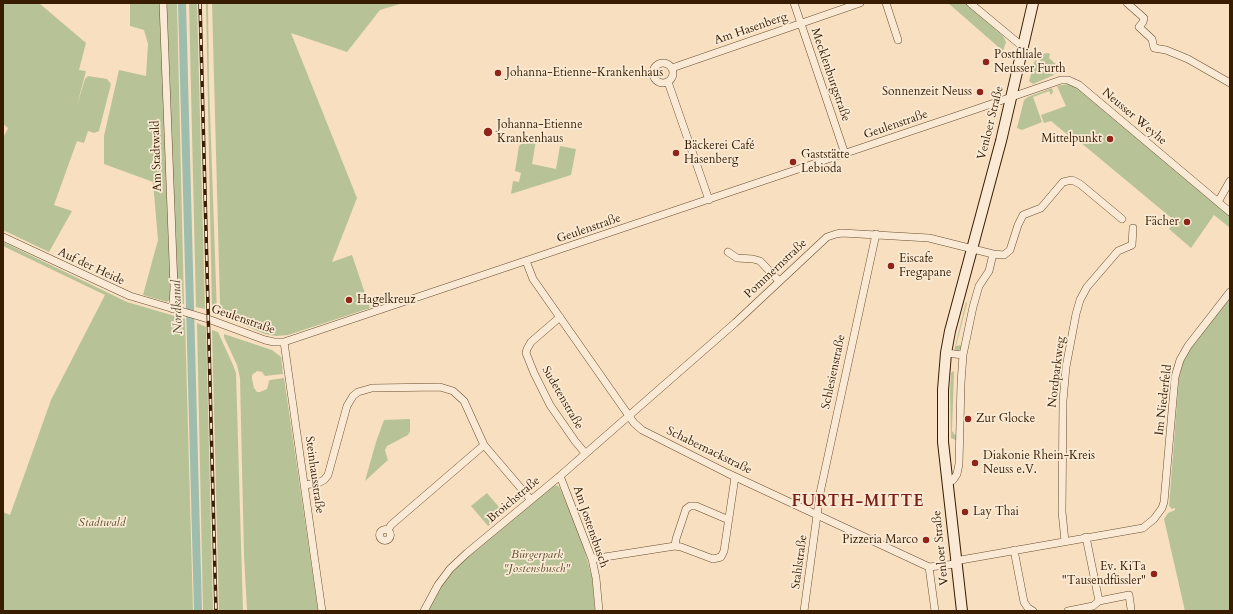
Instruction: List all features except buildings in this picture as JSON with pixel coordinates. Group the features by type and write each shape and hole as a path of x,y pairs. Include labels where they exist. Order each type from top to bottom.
{"main road":[{"name":"Venloer Straße","path":"962,611 942,442 943,390 946,353 950,331 973,248 1011,98 1033,3"}],"street":[{"name":"Am Stadtwald","path":"163,3 174,287 173,309"},
{"name":"Mecklenburgstraße","path":"794,3 845,154"},
{"name":"Am Hasenberg","path":"668,82 661,83 656,81 653,77 653,70 657,65 663,63 672,68 860,3"},
{"path":"886,3 898,40"},
{"path":"970,3 1023,47"},
{"path":"1127,3 1144,18 1139,27 1152,39 1154,48 1166,50 1188,59 1230,83"},
{"path":"672,68 673,76 668,82 709,200"},
{"name":"Neusser Weyhe","path":"1011,98 1055,81 1061,80 1074,82 1230,212"},
{"name":"Geulenstraße","path":"173,309 265,340 284,342 1011,98"},
{"path":"973,248 1000,255 1008,252 1023,215 1044,205 1063,182 1067,181 1077,181 1122,219"},
{"path":"1218,202 1230,181"},
{"name":"Nordparkweg","path":"1065,541 1062,512 1063,401 1066,367 1076,314 1080,300 1087,287 1118,251 1132,245 1133,228"},
{"name":"Pommernstraße","path":"628,414 734,323 826,237 842,233 876,234 929,238 973,248"},
{"name":"Schlesienstraße","path":"817,515 834,427 876,234"},
{"name":"Auf der Heide","path":"3,237 111,289 173,309"},
{"path":"728,252 737,258 760,261 779,282"},
{"path":"947,483 953,480 957,474 959,464 963,355 979,286 989,271 993,254"},
{"name":"Schabernackstraße","path":"526,261 533,279 634,423 642,430 735,476 929,567"},
{"name":"Im Niederfeld","path":"1086,537 1143,528 1154,519 1162,508 1176,377 1180,360 1188,346 1230,292"},
{"name":"Sudetenstraße","path":"560,317 531,342 526,353 550,405 585,453"},
{"name":"Steinhausstraße","path":"284,342 322,611"},
{"path":"946,353 963,355"},
{"path":"304,485 318,483 324,480 328,475 347,406 353,396 358,392 365,389 440,387 453,391 464,401 484,445 531,500"},
{"name":"Broichstraße","path":"424,611 438,585 467,553 560,476 628,414"},
{"path":"388,530 391,525 484,445"},
{"name":"Am Jostensbusch","path":"560,476 592,559 596,578 599,611"},
{"path":"592,559 675,546 680,546 713,559 721,557 724,551 735,476"},
{"path":"675,546 686,509 690,506 696,506 729,520"},
{"name":"Stahlstraße","path":"804,611 817,515"},
{"path":"929,567 1086,537 1099,601"},
{"path":"1014,550 1024,602 1033,611"},
{"name":"Venloer Straße","path":"929,567 935,611"},
{"path":"1068,611 1094,606 1099,601 1129,595 1131,609"}],"green space":[{"path":"3,3 39,3 86,43 79,70 86,71 77,105 85,79 88,76 107,79 111,84 99,131 94,133 88,131 84,143 77,141 54,205 72,211 49,252 3,230 3,138 8,128 3,124"},
{"path":"130,3 161,3 171,279 171,298 167,302 143,295 158,240 153,182 104,164 104,136 119,70 146,76 148,44 144,30 130,26"},
{"path":"165,3 177,3 184,304 176,303"},
{"path":"189,3 197,3 205,309 196,307"},
{"path":"206,3 208,3 209,83 217,314 212,311"},
{"path":"212,3 403,3 380,10 347,52 291,33 357,198 332,262 352,255 370,308 288,335 276,336 265,334 223,316 220,303"},
{"path":"948,3 965,3 1003,36 1006,42 1003,51"},
{"path":"1050,54 1049,58 1059,67 1056,74 1036,57 1036,55"},
{"path":"1035,60 1054,75 1033,84 1029,81"},
{"path":"1068,84 1078,89 1230,216 1230,228 1214,215 1191,248 1169,229 1175,221 1074,137 1069,136 1051,121 1044,123 1041,115 1066,106 1057,86"},
{"path":"1052,88 1053,92 1051,95 1049,91 1033,97 1042,122 1022,130 1017,128 1024,100"},
{"path":"529,140 536,141 532,164 556,169 560,146 576,149 571,175 511,194 513,181 519,182 521,173 515,171 519,146"},
{"name":"Stadtwald","path":"3,242 127,302 185,319 193,611 3,611 3,512 10,515 51,400 105,295 3,246"},
{"path":"1230,296 1230,611 1185,611 1164,519 1168,513 1175,510 1175,508 1172,509 1169,506 1179,377 1183,362 1191,346"},
{"path":"966,302 956,346 961,345 961,348 958,351 954,351"},
{"path":"197,323 206,327 213,611 203,611"},
{"path":"212,330 218,332 236,373 243,611 219,611"},
{"path":"224,334 272,350 281,357 283,374 265,376 262,372 257,371 252,375 252,379 254,388 257,392 260,392 267,389 270,380 284,378 318,611 247,611 244,555 240,378 237,365"},
{"path":"954,371 952,431 957,437 956,440 951,438 950,391 951,373"},
{"path":"410,419 410,431 408,435 387,446 385,450 388,460 365,481 384,420"},
{"name":"Bürgerpark \"Jostensbusch\"","path":"554,485 560,488 581,538 592,577 595,611 427,611 441,586 453,571"},
{"path":"487,493 504,513 488,526 471,506"}],"waterway":[{"name":"Nordkanal","path":"182,3 198,611"}],"railway":[{"path":"200,3 216,611"}],"place":[{"name":"Postfiliale Neusser Furth","path":"986,62"},
{"name":"Johanna-Etienne-Krankenhaus","path":"498,73"},
{"name":"Sonnenzeit Neuss","path":"980,92"},
{"name":"Johanna-Etienne Krankenhaus","path":"488,132"},
{"name":"Mittelpunkt","path":"1110,139"},
{"name":"Bäckerei Café Hasenberg","path":"676,153"},
{"name":"Gaststätte Lebioda","path":"793,162"},
{"name":"Fächer","path":"1187,222"},
{"name":"Eiscafe Fregapane","path":"891,266"},
{"name":"Hagelkreuz","path":"349,300"},
{"name":"Zur Glocke","path":"968,419"},
{"name":"Diakonie Rhein-Kreis Neuss e.V.","path":"975,463"},
{"name":"Lay Thai","path":"965,512"},
{"name":"Pizzeria Marco","path":"926,540"},
{"name":"Ev. KiTa \"Tausendfüssler\"","path":"1154,574"}],"district":[{"name":"FURTH-MITTE","path":"858,502"}]}
